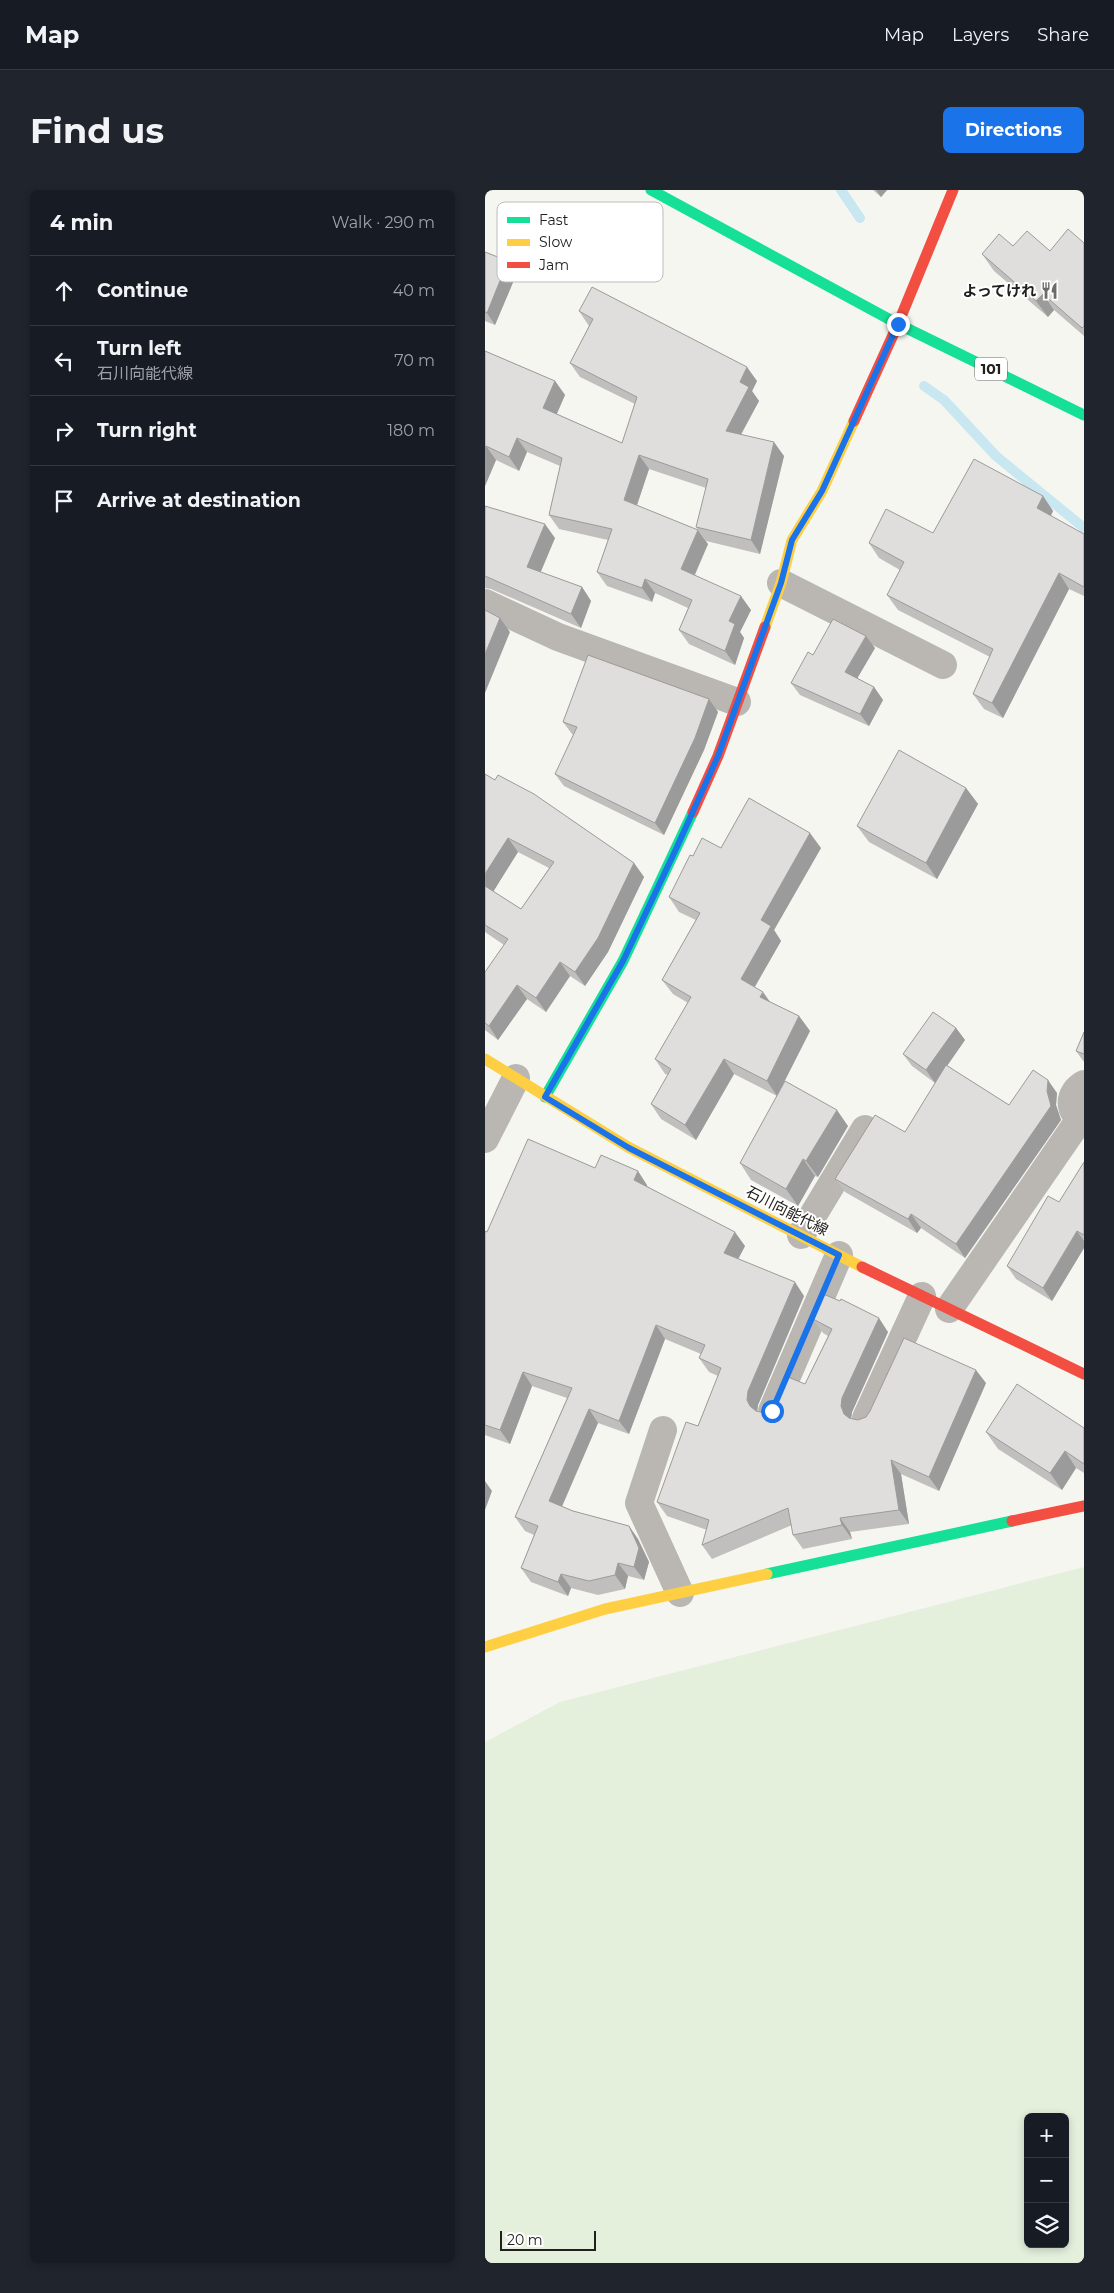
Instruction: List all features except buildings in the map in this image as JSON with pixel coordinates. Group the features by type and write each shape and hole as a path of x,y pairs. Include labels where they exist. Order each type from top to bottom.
{"main road":[{"name":"101","path":"651,190 898,324 1084,415"},
{"path":"545,1097 623,961 718,756 781,583 792,540 822,491 898,324 953,190"},
{"name":"石川向能代線","path":"485,1059 629,1148 839,1255 1084,1374"},
{"path":"485,1647 605,1609 1084,1506"}],"street":[{"path":"781,583 943,665"},
{"path":"485,603 558,637 737,702"},
{"path":"485,1140 516,1078"},
{"path":"949,1309 1082,1120 1075,1114 1071,1103 1075,1091 1084,1084"},
{"path":"801,1235 865,1129"},
{"path":"772,1411 839,1255"},
{"path":"866,1418 922,1296"},
{"path":"663,1430 639,1503 680,1593"}],"green space":[{"path":"1084,1567 1084,2263 485,2263 485,1742 560,1702"}],"waterway":[{"path":"841,190 860,218"},
{"path":"924,386 944,400 996,456 1084,528"}],"traffic: fast":[{"path":"651,190 898,324 1084,415"},
{"path":"545,1097 623,961 693,812"},
{"path":"767,1574 1012,1521"}],"traffic: slow":[{"path":"765,627 781,583 792,540 822,491 854,421"},
{"path":"485,1059 628,1147 862,1267"},
{"path":"485,1647 605,1609 767,1574"}],"traffic: jam":[{"path":"854,421 898,324 953,190"},
{"path":"693,812 718,756 765,627"},
{"path":"862,1267 1084,1374"},
{"path":"1012,1521 1084,1506"}],"place":[{"name":"よってけれ","path":"1050,291"}],"route":[{"path":"772,1411 839,1255 629,1148 545,1097 623,961 676,849 718,756 781,583 792,540 822,491 898,324"}]}
